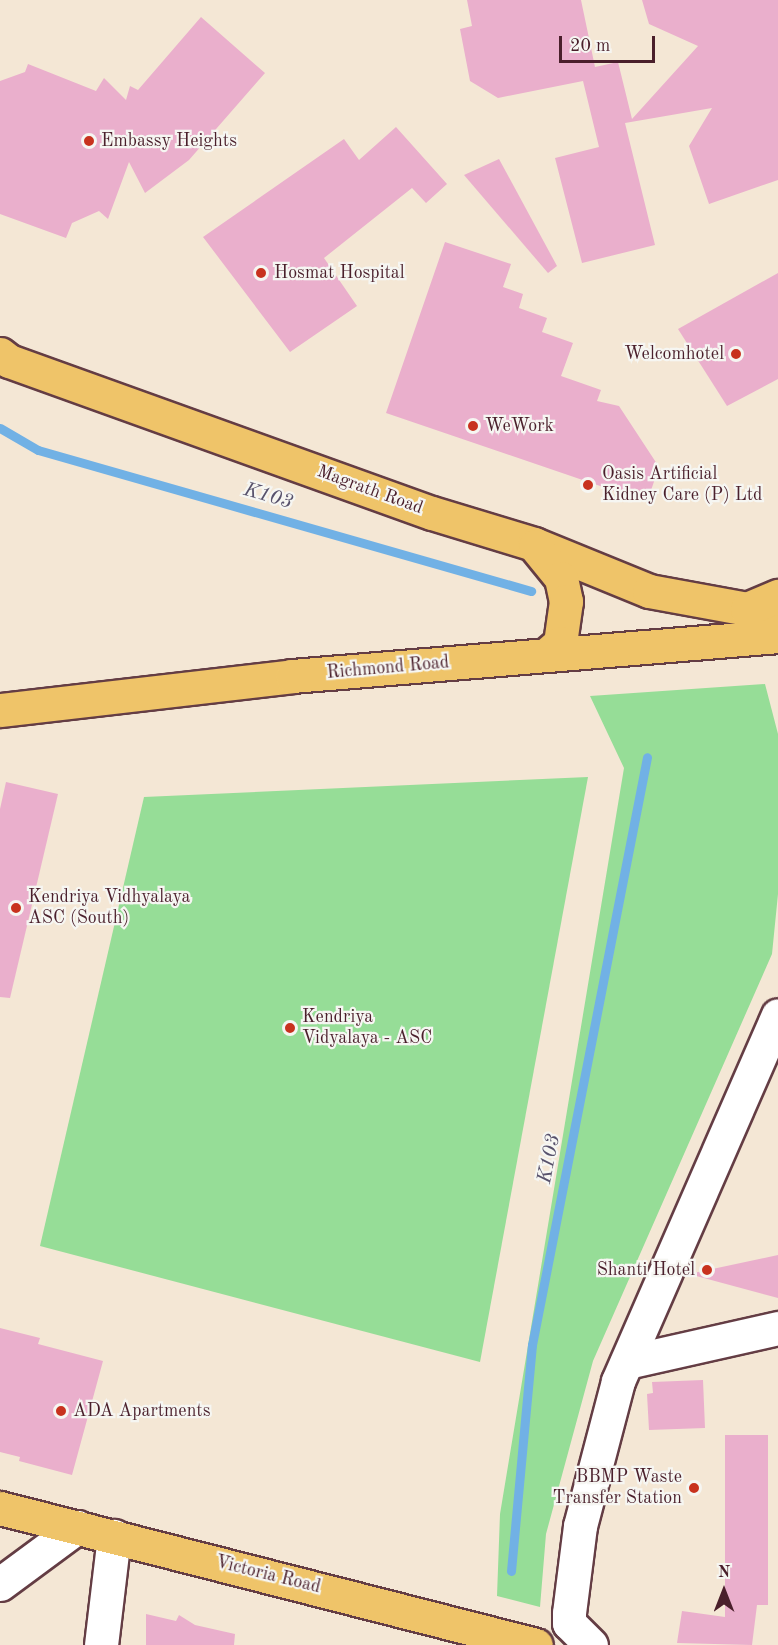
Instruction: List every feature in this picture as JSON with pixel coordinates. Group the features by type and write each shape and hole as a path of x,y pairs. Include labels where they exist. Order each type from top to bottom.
{"main road":[{"name":"Magrath Road","path":"0,354 9,361 411,505 534,544 649,591 747,609"},
{"path":"534,544 561,578 566,601 560,643 546,655"},
{"path":"778,596 747,609 778,635"},
{"name":"Richmond Road","path":"0,710 292,676 778,635"},
{"name":"Victoria Road","path":"0,1508 536,1645"}],"street":[{"path":"575,1638 580,1526 618,1381 778,1014"},
{"path":"627,1362 777,1330"},
{"path":"0,1584 77,1527"},
{"path":"101,1645 114,1536"}],"green space":[{"path":"765,684 778,734 778,894 772,954 593,1361 546,1534 540,1607 497,1596 500,1514 624,768 590,696"},
{"path":"588,777 480,1362 40,1246 144,797"}],"building":[{"path":"467,0 581,0 595,67 618,62 632,119 698,46 649,24 642,0 778,0 778,180 709,204 689,146 712,108 625,123 655,245 582,263 555,158 599,147 583,81 498,98 470,81 460,29 472,26"},
{"name":"Embassy Heights","path":"201,17 265,73 189,160 145,193 129,162 108,219 99,211 72,223 66,238 0,214 0,81 25,72 28,64 96,91 104,78 126,100 130,86 138,90"},
{"path":"396,127 447,184 426,203 412,188 324,258 357,306 290,352 203,237 344,139 359,160"},
{"path":"499,159 557,266 548,273 464,175"},
{"path":"445,242 511,264 503,287 523,294 519,308 547,318 542,332 573,343 561,376 601,390 597,401 619,406 659,467 647,502 386,413"},
{"name":"Welcomhotel","path":"778,273 778,379 727,406 678,329"},
{"name":"Kendriya Vidhyalaya ASC (South)","path":"6,782 58,794 10,998 0,997 0,809"},
{"path":"778,1255 778,1298 689,1274"},
{"name":"ADA Apartments","path":"0,1328 40,1338 38,1344 103,1361 72,1475 19,1461 20,1457 0,1452"},
{"path":"703,1380 705,1428 649,1430 647,1394 653,1393 652,1382"},
{"path":"725,1435 768,1435 768,1605 757,1605 752,1645 677,1643 682,1611 725,1617"},
{"path":"146,1614 176,1621 179,1615 195,1625 235,1634 234,1645 146,1645"}],"waterway":[{"name":"K103","path":"0,428 38,450 531,591"},
{"name":"K103","path":"511,1571 532,1345 647,757"}],"place":[{"name":"Embassy Heights","path":"89,141"},
{"name":"Hosmat Hospital","path":"261,273"},
{"name":"Welcomhotel","path":"736,354"},
{"name":"WeWork","path":"473,426"},
{"name":"Oasis Artificial Kidney Care (P) Ltd","path":"588,485"},
{"name":"Kendriya Vidhyalaya ASC (South)","path":"16,908"},
{"name":"Kendriya Vidyalaya - ASC","path":"290,1028"},
{"name":"Shanti Hotel","path":"707,1270"},
{"name":"ADA Apartments","path":"61,1411"},
{"name":"BBMP Waste Transfer Station","path":"694,1488"}]}
